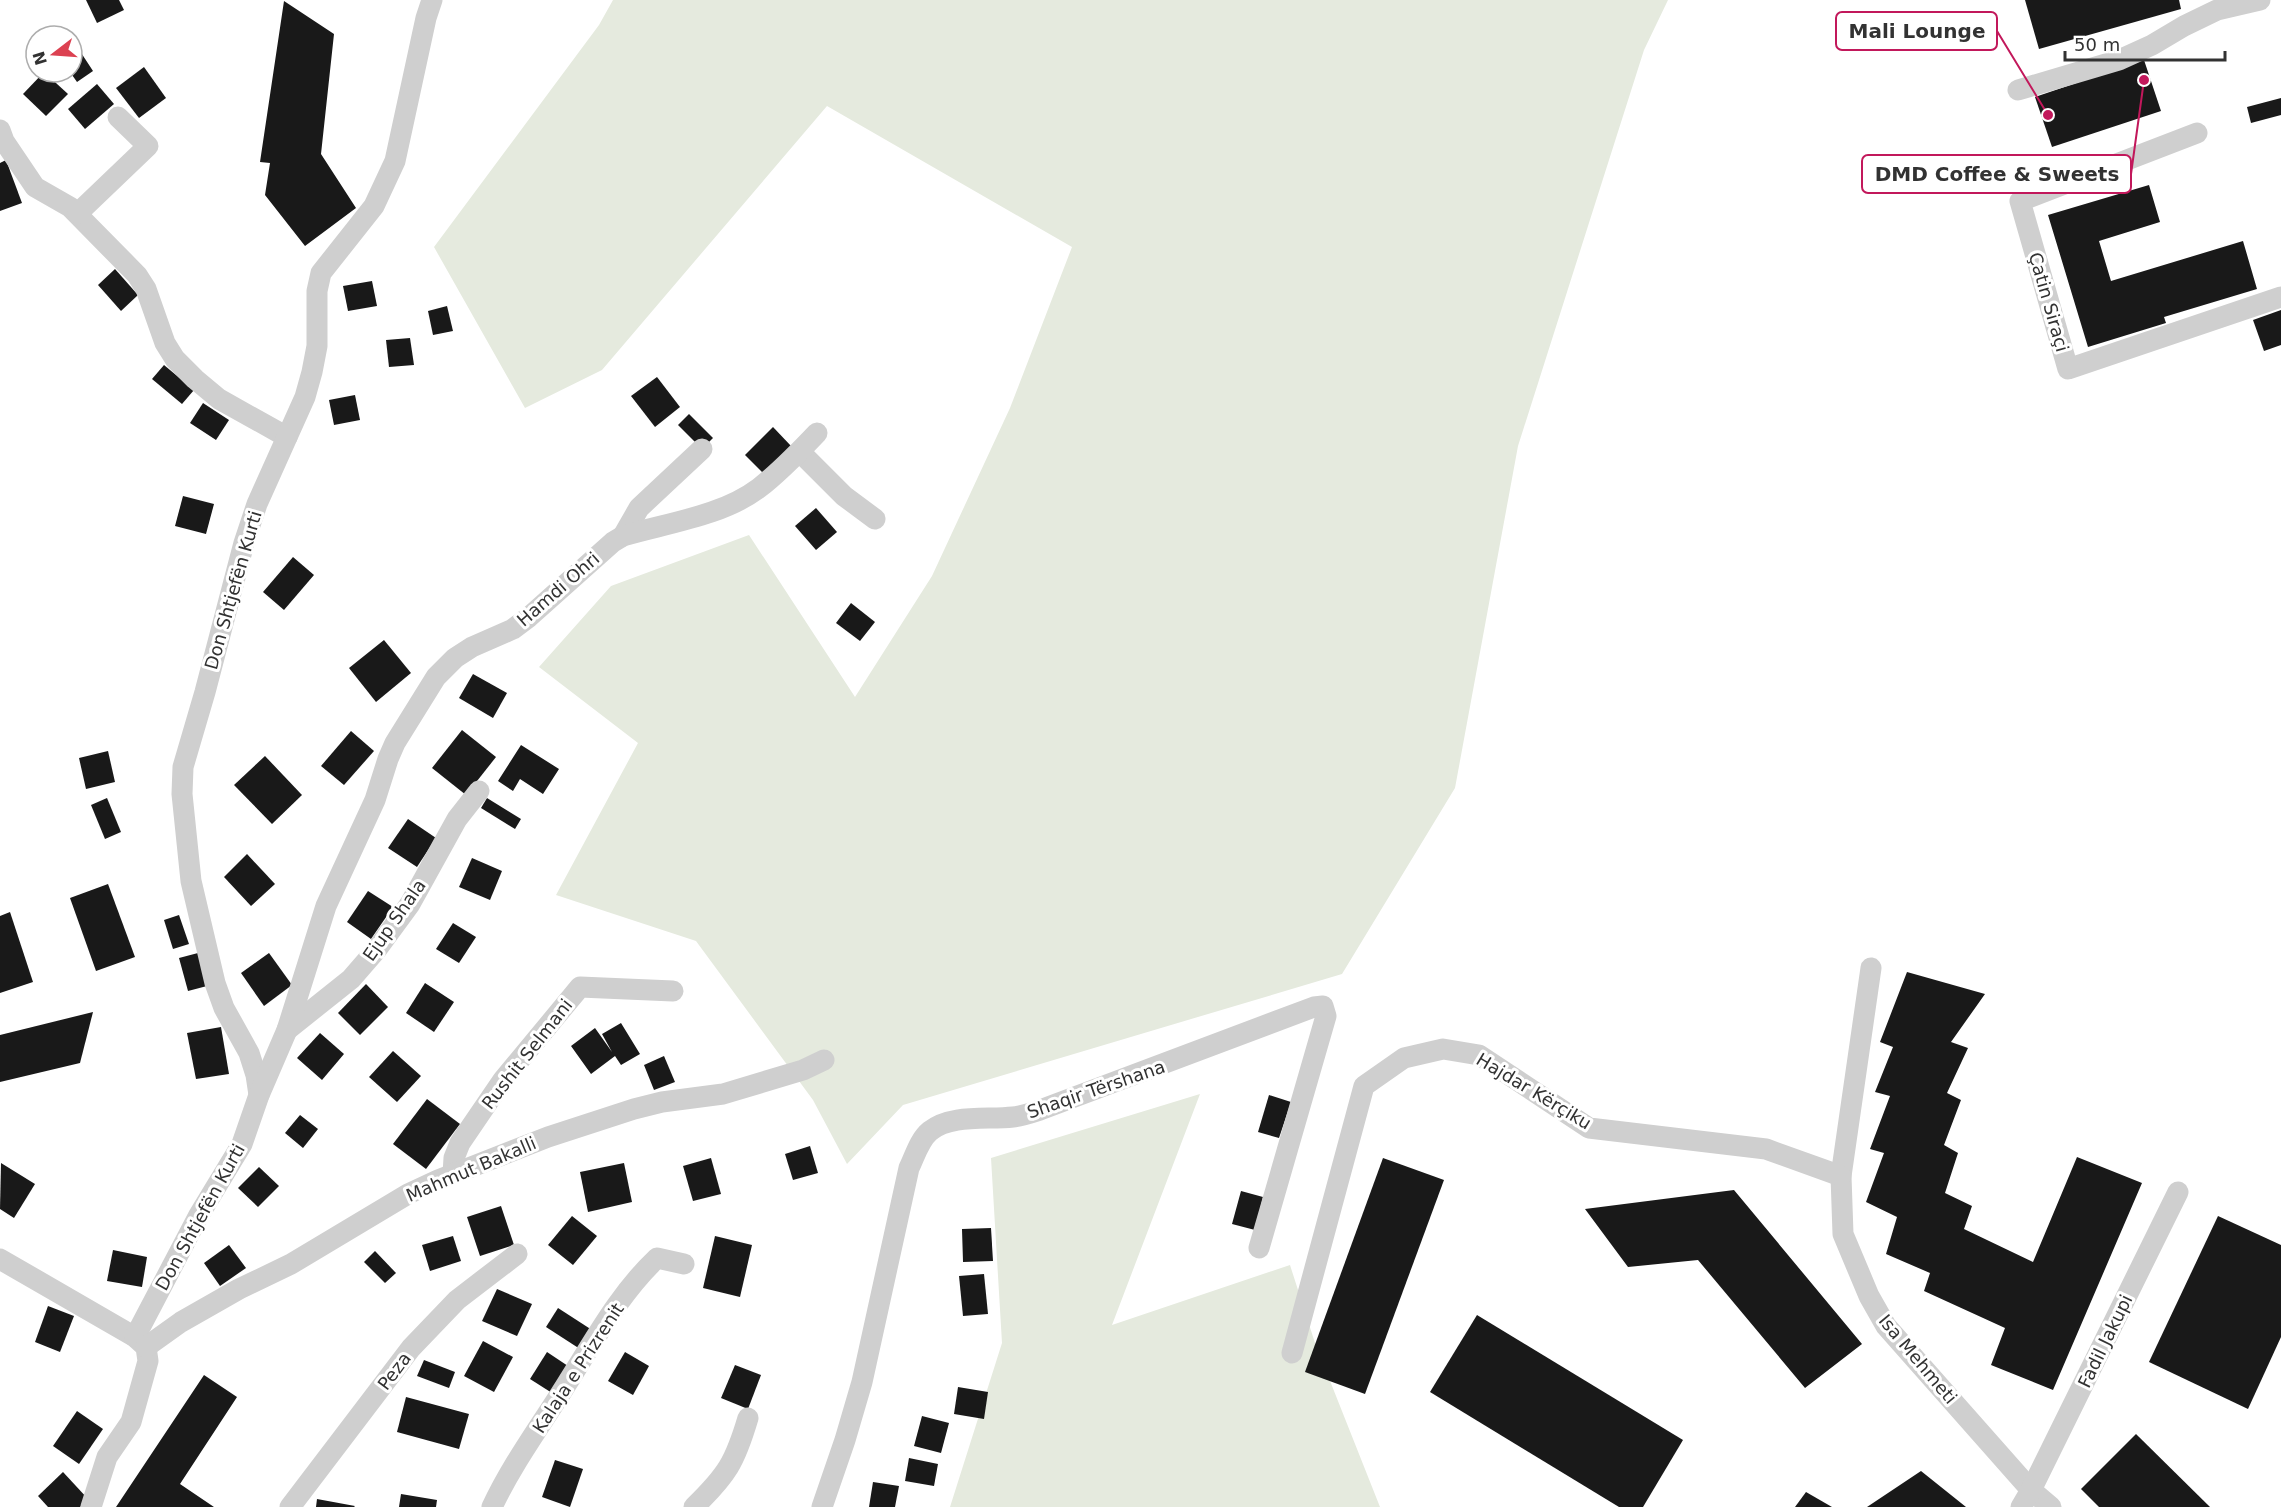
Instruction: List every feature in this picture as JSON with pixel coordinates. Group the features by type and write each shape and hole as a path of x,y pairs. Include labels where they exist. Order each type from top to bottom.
{"street":[{"name":"Don Shtjefën Kurti","path":"259,1095 249,1053 227,1016 214,983 192,881 183,794 183,767 244,543 257,504 305,398 317,346 317,291 321,273 374,206 395,160 432,0"},
{"path":"2018,90 2119,60 2217,10 2260,0"},
{"path":"78,213 148,146 118,117"},
{"path":"0,130 4,141 35,187 78,213 137,275 146,289 165,343 175,359 219,399 286,437"},
{"name":"Çatin Siraçi","path":"2197,133 2020,201 2068,369 2281,297"},
{"name":"Hamdi Ohri","path":"286,1030 326,906 375,800 388,759 395,743 436,677 455,658 472,647 513,629 529,617 599,553 623,536 691,518 744,497 759,488 800,452 817,433"},
{"path":"623,536 639,508 702,449"},
{"path":"800,452 844,496 875,519"},
{"name":"Ejup Shala","path":"286,1030 351,979 377,949 410,904 457,819 479,791"},
{"name":"Isa Mehmeti","path":"1871,968 1841,1176 1843,1234 1869,1296 1886,1326 2026,1498 2051,1507"},
{"name":"Rushit Selmani","path":"453,1174 454,1158 459,1143 503,1080 580,987 674,991"},
{"name":"Shaqir Tërshana","path":"822,1507 862,1382 909,1168 928,1133 941,1124 959,1120 1015,1117 1040,1110 1314,1007 1323,1006 1326,1016 1259,1248"},
{"name":"Don Shtjefën Kurti","path":"140,1342 199,1215 242,1144 286,1030"},
{"name":"Hajdar Kërçiku","path":"1292,1353 1364,1086 1404,1058 1443,1049 1479,1055 1589,1128 1766,1149 1841,1176"},
{"name":"Mahmut Bakalli","path":"140,1342 291,1264 408,1194 453,1174 548,1137 623,1112 662,1102 723,1094 802,1071 824,1060"},
{"name":"Fadil Jakupi","path":"2026,1498 2178,1192"},
{"name":"Peza","path":"291,1507 418,1341 457,1300 517,1254"},
{"name":"Kalaja e Prizrenit","path":"492,1507 537,1431 635,1279 657,1258 684,1264"},
{"path":"0,1259 140,1342 148,1361 131,1422 107,1457 91,1507"},
{"path":"694,1507 727,1472 738,1451 748,1418"}],"shaded area":[{"path":"613,0 1668,0 1644,50 1518,446 1455,788 1342,974 903,1105 847,1164 813,1100 696,941 556,895 638,743 539,667 611,586 749,535 855,697 932,576 1010,408 1072,247 827,106 602,370 525,408 434,247 599,25"},
{"path":"1200,1094 1112,1325 1290,1265 1315,1343 1380,1507 950,1507 1002,1343 991,1158"}],"building":[{"path":"86,0 119,0 124,10 97,23"},
{"path":"2025,0 2179,0 2181,9 2039,49"},
{"path":"284,1 334,34 321,154 356,208 305,246 265,195 270,163 260,162"},
{"path":"84,57 93,71 84,77"},
{"path":"2144,60 2161,111 2052,147 2035,97"},
{"path":"144,67 166,98 139,118 116,88"},
{"path":"33,84 57,84 68,94 46,116 23,94"},
{"path":"97,84 114,104 85,129 68,109"},
{"path":"2281,98 2281,115 2251,123 2247,107"},
{"path":"6,160 22,203 0,211 0,163"},
{"path":"2149,185 2160,222 2099,241 2111,281 2243,241 2257,289 2164,317 2166,323 2088,347 2048,215"},
{"path":"115,269 138,295 121,311 98,285"},
{"path":"372,281 377,306 348,311 343,286"},
{"path":"447,306 453,331 433,335 428,311"},
{"path":"2281,310 2281,345 2264,351 2253,320"},
{"path":"410,338 414,365 389,367 386,340"},
{"path":"164,365 194,390 182,404 152,379"},
{"path":"657,377 680,407 655,427 631,396"},
{"path":"355,395 360,420 334,425 329,400"},
{"path":"203,403 229,420 216,440 190,423"},
{"path":"689,414 713,438 702,449 678,425"},
{"path":"773,427 792,447 764,474 745,455"},
{"path":"183,496 214,504 206,534 175,526"},
{"path":"816,508 837,532 816,550 795,526"},
{"path":"293,557 314,575 284,610 263,592"},
{"path":"851,603 875,622 860,641 836,623"},
{"path":"384,640 411,673 376,702 349,668"},
{"path":"473,674 507,693 493,718 459,698"},
{"path":"462,730 496,757 466,795 432,768"},
{"path":"351,731 374,751 344,785 321,766"},
{"path":"521,745 559,769 543,794 520,779 513,791 498,781"},
{"path":"108,751 115,782 86,789 79,758"},
{"path":"265,756 302,795 272,824 234,785"},
{"path":"107,798 121,832 105,839 91,805"},
{"path":"487,798 521,819 515,829 481,808"},
{"path":"408,819 436,838 417,867 388,848"},
{"path":"247,854 275,884 251,906 224,877"},
{"path":"472,858 502,871 490,900 459,887"},
{"path":"108,884 135,957 96,971 70,898"},
{"path":"368,891 393,907 371,939 347,922"},
{"path":"10,912 33,982 0,993 0,916"},
{"path":"179,915 189,944 173,949 164,920"},
{"path":"453,923 476,937 459,963 436,949"},
{"path":"198,953 207,986 188,991 179,958"},
{"path":"269,953 292,985 264,1006 241,973"},
{"path":"1907,972 1985,994 1951,1042 1968,1048 1947,1093 1961,1100 1944,1145 1958,1153 1945,1193 1972,1206 1964,1229 2033,1262 2077,1157 2142,1183 2053,1390 1991,1365 2005,1328 1924,1291 1930,1273 1886,1254 1897,1217 1866,1202 1884,1153 1870,1149 1890,1096 1875,1092 1893,1047 1880,1042"},
{"path":"425,983 454,1002 434,1032 406,1013"},
{"path":"366,984 388,1007 360,1035 338,1013"},
{"path":"93,1012 80,1063 0,1082 0,1035"},
{"path":"621,1023 640,1054 621,1065 615,1056 591,1074 571,1046 595,1028 612,1052 602,1034"},
{"path":"221,1027 229,1074 196,1079 187,1033"},
{"path":"320,1033 344,1054 322,1080 297,1058"},
{"path":"393,1051 421,1076 397,1102 369,1077"},
{"path":"664,1056 675,1082 654,1090 644,1065"},
{"path":"1269,1095 1291,1102 1279,1138 1258,1132"},
{"path":"427,1099 460,1124 426,1169 393,1144"},
{"path":"300,1115 318,1129 303,1148 285,1133"},
{"path":"810,1146 818,1173 793,1180 785,1154"},
{"path":"711,1158 721,1194 693,1201 683,1166"},
{"path":"1383,1158 1444,1180 1365,1394 1305,1372"},
{"path":"1,1163 35,1184 14,1218 0,1209"},
{"path":"624,1163 632,1202 588,1212 580,1172"},
{"path":"259,1167 279,1186 258,1207 238,1188"},
{"path":"1734,1190 1862,1344 1805,1388 1698,1260 1628,1267 1585,1209"},
{"path":"1241,1191 1263,1197 1255,1230 1232,1224"},
{"path":"501,1206 514,1245 480,1256 467,1217"},
{"path":"572,1216 597,1236 573,1265 548,1245"},
{"path":"2218,1216 2281,1245 2281,1337 2248,1409 2149,1362"},
{"path":"991,1228 993,1261 963,1262 962,1229"},
{"path":"453,1236 461,1261 430,1271 422,1245"},
{"path":"715,1236 752,1245 740,1297 703,1288"},
{"path":"229,1245 246,1268 220,1286 204,1263"},
{"path":"113,1250 147,1257 142,1287 107,1281"},
{"path":"375,1251 396,1273 385,1283 364,1262"},
{"path":"984,1274 988,1314 963,1316 959,1276"},
{"path":"497,1289 532,1304 517,1336 482,1321"},
{"path":"48,1306 74,1316 60,1352 35,1342"},
{"path":"558,1308 592,1330 580,1349 546,1327"},
{"path":"1477,1315 1683,1440 1643,1507 1619,1507 1430,1392"},
{"path":"483,1341 513,1357 494,1392 464,1376"},
{"path":"547,1352 568,1366 552,1393 530,1379"},
{"path":"625,1352 649,1366 633,1395 608,1381"},
{"path":"424,1360 455,1372 449,1388 417,1376"},
{"path":"735,1365 761,1375 748,1409 721,1398"},
{"path":"204,1375 237,1397 180,1484 214,1507 116,1507"},
{"path":"958,1387 988,1392 984,1419 954,1414"},
{"path":"406,1397 469,1414 459,1449 397,1432"},
{"path":"77,1411 103,1429 79,1464 53,1446"},
{"path":"922,1416 949,1423 941,1453 914,1446"},
{"path":"2136,1434 2210,1507 2099,1507 2081,1489"},
{"path":"909,1458 938,1464 934,1486 905,1481"},
{"path":"555,1460 583,1469 570,1507 542,1497"},
{"path":"1921,1471 1966,1507 1867,1507"},
{"path":"63,1472 88,1499 80,1507 48,1507 38,1496"},
{"path":"873,1482 899,1486 895,1507 869,1507"},
{"path":"1806,1492 1832,1507 1795,1507"},
{"path":"401,1494 437,1500 436,1507 399,1507"},
{"path":"317,1499 355,1506 316,1507"}],"place":[{"name":"DMD Coffee & Sweets","path":"2144,80"},
{"name":"Mali Lounge","path":"2048,115"}]}
